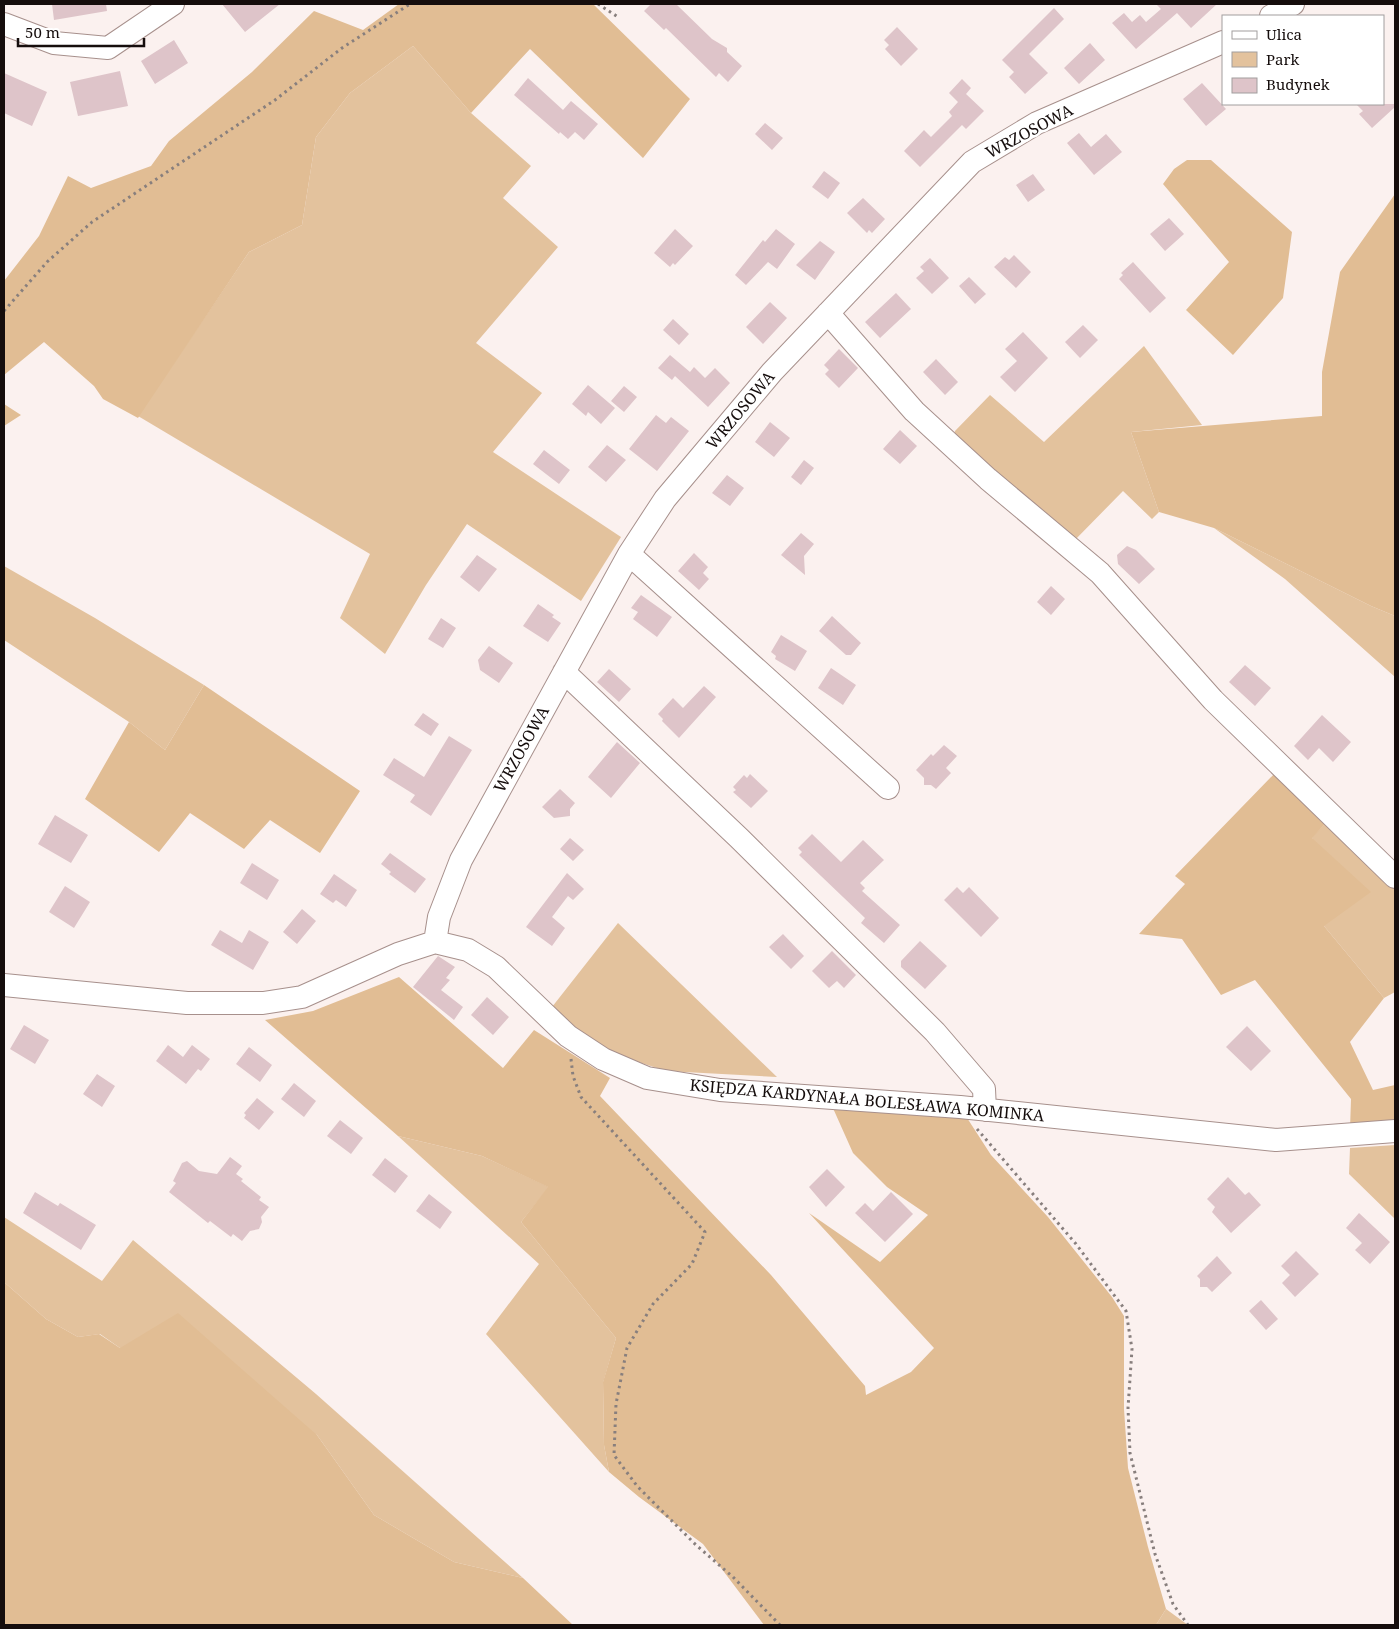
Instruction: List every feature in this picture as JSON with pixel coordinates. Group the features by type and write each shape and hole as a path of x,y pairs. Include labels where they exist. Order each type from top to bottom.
{"street":[{"path":"4,24 54,43 108,48 153,11 173,4"},
{"path":"1273,15 1293,4"},
{"name":"WRZOSOWA","path":"435,942 439,917 461,860 629,554 665,499 772,372 972,162 1038,123 1222,42"},
{"path":"828,313 914,411 988,479 1100,573 1213,700 1395,877"},
{"path":"629,554 888,788"},
{"path":"564,672 739,838 935,1032 984,1089 985,1110"},
{"path":"4,985 187,1003 264,1003 302,998 398,954 435,942"},
{"name":"KSIĘDZA KARDYNAŁA BOLESŁAWA KOMINKA","path":"435,942 468,950 496,967 568,1036 603,1059 656,1079 720,1090 960,1107 1276,1140 1395,1131"}],"path":[{"path":"4,311 47,262 92,222 274,100 342,48 410,4"},
{"path":"598,4 618,16"},
{"path":"568,1036 573,1076 581,1096 705,1232 692,1264 653,1304 627,1348 616,1404 614,1455 637,1486 696,1545 733,1577 780,1625"},
{"path":"960,1107 1076,1244 1126,1311 1132,1349 1128,1408 1130,1452 1155,1554 1173,1604 1188,1625"}],"green space":[{"path":"413,46 471,113 531,166 503,198 558,247 476,343 542,393 493,452 621,537 581,601 467,524 426,585 385,654 340,618 370,554 138,416 249,252 302,225 316,137 350,93"},
{"path":"1144,346 1202,425 1131,432 1159,512 1152,519 1123,491 1072,543 953,439 955,431 990,395 1044,442"},
{"path":"1214,528 1371,606 1395,616 1395,677 1285,579"},
{"path":"4,566 95,618 204,685 165,750 129,722 4,640"},
{"path":"1327,822 1395,888 1395,992 1384,998 1324,926 1312,837"},
{"path":"618,923 777,1077 666,1071 602,1050 552,1007"},
{"path":"398,1136 482,1156 549,1187 521,1222 616,1338 603,1383 604,1445 609,1472 486,1334 539,1264"},
{"path":"1395,1145 1395,1219 1349,1174 1350,1148"},
{"path":"4,1217 102,1281 133,1240 316,1394 523,1578 454,1562 374,1515 317,1435 120,1348 100,1334 78,1337 46,1319 4,1282"},
{"path":"1166,1609 1188,1625 1156,1625"}],"shaded area":[{"path":"399,4 593,4 690,99 643,158 530,49 471,113 413,46 350,93 316,137 302,225 249,252 138,418 103,399 94,386 44,342 4,375 4,281 39,236 68,176 91,188 151,166 169,141 252,72 314,11 363,30"},
{"path":"1187,160 1211,160 1292,232 1283,298 1233,355 1186,310 1229,262 1163,184 1174,169"},
{"path":"1395,194 1395,616 1371,606 1214,528 1159,512 1131,432 1322,416 1322,372 1340,272"},
{"path":"4,404 21,415 4,426"},
{"path":"204,685 360,791 320,853 270,820 244,849 190,813 159,852 85,799 129,722 165,750"},
{"path":"1275,773 1327,822 1312,838 1371,892 1324,926 1384,998 1350,1042 1373,1090 1395,1085 1395,1125 1350,1129 1351,1099 1255,980 1221,995 1182,939 1139,934 1185,884 1175,876"},
{"path":"399,977 503,1068 534,1030 610,1078 600,1096 771,1275 865,1386 866,1395 911,1372 934,1348 809,1213 880,1262 928,1215 887,1187 853,1153 828,1097 960,1107 991,1155 1048,1217 1112,1297 1124,1316 1124,1409 1128,1468 1166,1609 1156,1625 764,1625 703,1544 639,1497 609,1472 604,1445 603,1382 616,1338 521,1222 548,1187 482,1156 398,1136 265,1020 313,1011"},
{"path":"4,1282 46,1319 78,1337 99,1334 120,1348 178,1313 317,1435 374,1515 454,1562 523,1578 573,1625 4,1625"}],"building":[{"path":"52,4 106,4 107,11 54,20"},
{"path":"222,4 280,4 245,32"},
{"path":"651,4 676,4 712,39 727,48 727,52 742,66 728,82 719,73 716,77 666,28 664,30 644,11"},
{"path":"1156,4 1217,4 1191,28 1177,13 1136,49 1112,23 1124,13 1132,22 1140,15 1146,22 1161,9"},
{"path":"1054,8 1064,19 1029,54 1048,73 1025,94 1009,77 1014,72 1002,60"},
{"path":"897,27 918,49 901,66 885,49 889,45 884,40"},
{"path":"174,40 188,63 155,84 141,61"},
{"path":"1090,43 1105,60 1079,84 1064,68"},
{"path":"120,71 128,106 78,116 70,82"},
{"path":"4,73 47,92 32,126 4,113"},
{"path":"528,78 563,110 571,101 598,124 584,140 575,132 568,139 560,132 559,134 514,95"},
{"path":"962,79 971,88 966,94 984,111 966,129 962,125 920,167 904,151 924,130 931,137 952,116 949,112 958,102 949,93"},
{"path":"1202,83 1226,109 1206,126 1183,99"},
{"path":"1395,104 1395,107 1372,128 1359,114 1363,111 1357,105"},
{"path":"765,123 783,138 772,150 755,134"},
{"path":"1079,133 1091,147 1106,134 1122,152 1094,175 1067,143"},
{"path":"824,171 840,183 828,199 812,187"},
{"path":"1033,174 1045,190 1028,202 1016,185"},
{"path":"863,198 885,219 872,233 869,230 867,233 847,213"},
{"path":"1169,218 1184,234 1165,251 1150,234"},
{"path":"675,229 693,246 675,265 673,263 670,267 654,253"},
{"path":"776,229 795,244 777,269 768,262 746,285 735,275 763,240 765,242"},
{"path":"820,241 835,252 815,280 796,265"},
{"path":"1014,255 1031,272 1016,288 994,267 1005,257 1009,260"},
{"path":"930,258 949,278 932,294 916,278 924,271 920,267"},
{"path":"1133,262 1166,298 1150,313 1119,279 1123,275 1121,273"},
{"path":"969,277 986,294 975,304 959,286"},
{"path":"896,293 911,309 880,338 865,322"},
{"path":"770,302 787,318 763,344 746,327"},
{"path":"673,319 689,334 679,345 663,330"},
{"path":"1083,325 1098,340 1080,358 1065,342"},
{"path":"1023,332 1048,358 1015,392 1000,377 1017,361 1005,349"},
{"path":"839,349 858,368 839,388 825,374 829,370 824,365"},
{"path":"670,355 690,372 694,367 705,378 715,368 730,383 708,407 675,376 672,380 658,368"},
{"path":"936,359 958,382 945,395 923,372"},
{"path":"588,385 615,408 601,424 588,412 586,416 572,404"},
{"path":"624,386 637,397 624,412 611,401"},
{"path":"656,415 666,423 671,417 689,431 657,471 629,449"},
{"path":"770,422 790,438 774,457 755,442"},
{"path":"900,430 917,446 900,464 883,449"},
{"path":"607,445 626,460 606,482 588,467"},
{"path":"544,450 570,470 559,484 533,464"},
{"path":"804,460 814,468 801,485 791,477"},
{"path":"727,475 744,488 730,506 712,493"},
{"path":"801,533 814,544 804,556 805,575 781,555"},
{"path":"1127,546 1136,550 1155,569 1139,584 1118,564 1117,555"},
{"path":"694,553 708,567 703,573 709,579 699,590 678,571"},
{"path":"477,555 497,569 479,592 460,577"},
{"path":"1051,586 1065,599 1051,615 1037,602"},
{"path":"641,595 672,617 657,637 633,619 638,612 631,608"},
{"path":"538,604 554,615 552,617 561,623 548,642 523,626"},
{"path":"832,616 861,643 851,655 846,655 819,631"},
{"path":"441,618 456,628 443,648 428,639"},
{"path":"781,635 807,651 795,671 775,659 776,656 771,652"},
{"path":"489,646 513,663 499,683 480,670 478,660"},
{"path":"1245,665 1271,688 1255,706 1229,682"},
{"path":"831,668 856,685 843,705 818,688"},
{"path":"609,669 631,689 619,702 597,682"},
{"path":"704,686 716,697 679,738 662,721 663,719 658,714 673,698 683,708"},
{"path":"423,713 439,724 431,736 414,725"},
{"path":"1322,715 1351,742 1333,762 1319,748 1308,760 1294,746"},
{"path":"449,736 472,750 431,816 410,802 415,795 383,775 394,758 424,777"},
{"path":"617,742 640,763 611,798 588,777"},
{"path":"944,745 957,756 946,768 951,773 936,789 931,785 924,785 924,778 916,770 931,754 933,756"},
{"path":"750,774 768,791 751,808 733,792 736,790 733,787 744,775 747,778"},
{"path":"560,789 575,803 570,809 570,816 554,818 542,807"},
{"path":"55,815 88,835 71,863 38,844"},
{"path":"812,834 841,862 863,840 884,860 860,883 865,888 862,891 900,925 884,943 861,923 865,918 799,855 802,852 798,848"},
{"path":"570,838 584,850 573,861 560,849"},
{"path":"390,853 426,879 415,893 389,874 391,872 381,864"},
{"path":"252,863 279,880 267,900 240,883"},
{"path":"567,873 584,889 573,900 568,896 552,917 565,928 552,946 526,927"},
{"path":"334,874 357,890 346,907 336,900 333,903 320,894"},
{"path":"65,886 90,902 74,928 49,912"},
{"path":"957,887 963,893 969,887 999,918 981,937 944,900"},
{"path":"302,909 316,921 297,944 283,932"},
{"path":"220,930 242,943 249,930 269,942 253,970 211,945"},
{"path":"783,934 804,956 791,969 769,947"},
{"path":"920,941 947,966 925,989 901,967 901,961"},
{"path":"832,951 856,975 844,988 837,981 829,988 812,971"},
{"path":"438,956 455,967 446,978 450,980 441,990 463,1007 454,1020 413,987"},
{"path":"487,997 509,1017 493,1035 471,1015"},
{"path":"24,1025 49,1040 35,1064 10,1049"},
{"path":"1247,1026 1271,1051 1251,1071 1226,1047"},
{"path":"168,1045 183,1057 192,1045 210,1059 201,1071 198,1069 186,1084 156,1061"},
{"path":"249,1047 272,1065 260,1082 236,1064"},
{"path":"97,1074 115,1086 102,1107 83,1094"},
{"path":"294,1083 316,1101 304,1117 281,1099"},
{"path":"257,1098 274,1112 259,1130 244,1118 246,1115 244,1113"},
{"path":"340,1120 363,1138 351,1154 327,1136"},
{"path":"230,1157 242,1166 236,1174 243,1179 241,1181 261,1197 259,1200 269,1207 261,1217 262,1222 259,1229 250,1231 242,1241 233,1234 231,1237 210,1221 208,1223 169,1192 176,1183 173,1181 182,1163 187,1161 199,1171 217,1174"},
{"path":"385,1158 408,1176 395,1193 372,1175"},
{"path":"827,1169 845,1187 826,1207 809,1187"},
{"path":"1228,1177 1245,1195 1249,1192 1261,1205 1231,1233 1212,1212 1215,1207 1207,1199"},
{"path":"35,1192 58,1206 60,1203 96,1225 81,1250 23,1213"},
{"path":"891,1192 913,1214 885,1242 855,1213 865,1203 873,1211"},
{"path":"429,1194 452,1212 440,1229 416,1211"},
{"path":"1359,1213 1390,1242 1370,1264 1355,1250 1362,1243 1346,1228"},
{"path":"1296,1251 1319,1274 1295,1297 1282,1283 1290,1275 1281,1266"},
{"path":"1217,1256 1232,1273 1212,1292 1207,1287 1200,1287 1200,1279 1197,1276"},
{"path":"1261,1300 1278,1319 1266,1330 1249,1311"}]}
